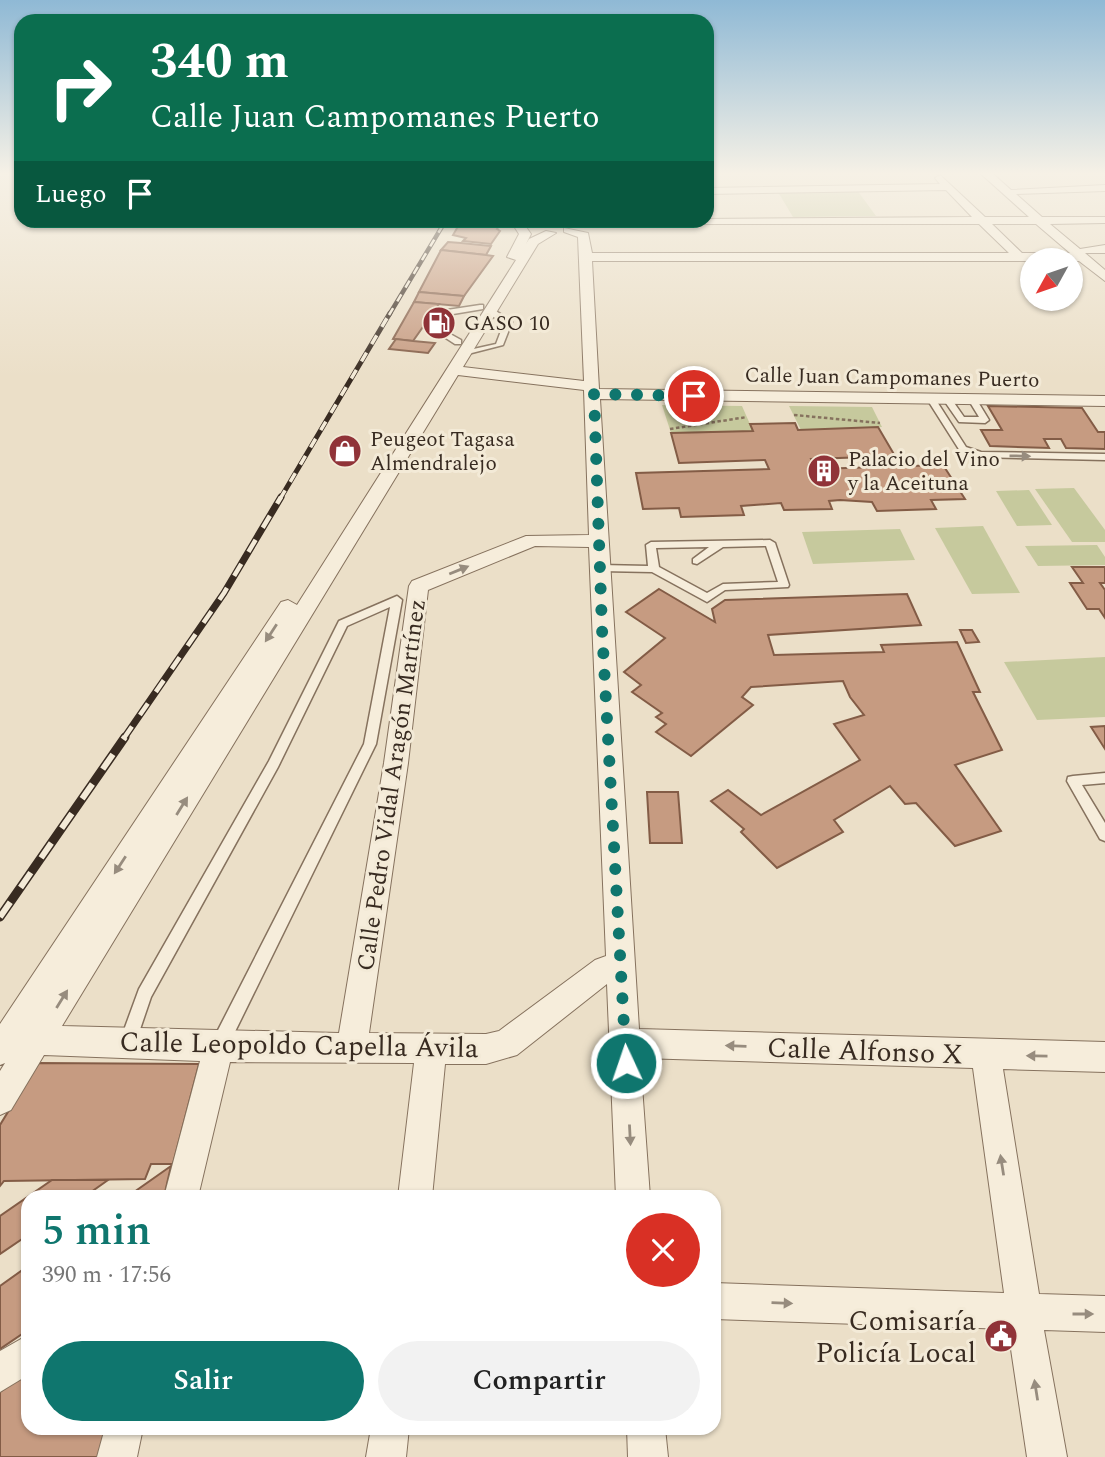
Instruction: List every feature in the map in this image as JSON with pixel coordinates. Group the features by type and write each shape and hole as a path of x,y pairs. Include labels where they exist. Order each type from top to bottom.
{"street":[{"path":"0,1099 458,355 523,241"},
{"path":"485,309 535,241"},
{"path":"585,241 633,1190"},
{"path":"797,241 806,258"},
{"path":"1003,241 1019,257"},
{"path":"1070,241 1105,266"},
{"path":"586,257 1019,257 1105,249"},
{"path":"1084,253 1105,277"},
{"path":"0,1050 458,355"},
{"name":"Calle Juan Campomanes Puerto","path":"458,355 593,391 1105,401"},
{"name":"Calle Pedro Vidal Aragón Martínez","path":"352,1047 396,763 419,586 533,540 600,541"},
{"name":"Calle Leopoldo Capella Ávila","path":"37,1040 219,1046 486,1049 506,1044 605,969 620,967"},
{"name":"Calle Alfonso X","path":"625,1043 1105,1057"},
{"path":"183,1190 219,1046"},
{"path":"416,1190 431,1049"},
{"path":"986,1054 1020,1276 1023,1313 1047,1457"},
{"path":"721,1301 1105,1314"},
{"path":"0,1373 21,1358"},
{"path":"117,1457 122,1435"},
{"path":"386,1457 389,1435"},
{"path":"646,1435 648,1457"}],"lane":[{"path":"458,355 439,331 450,312 485,309"},
{"path":"939,399 962,420 985,420 972,399"},
{"path":"939,399 963,449 980,455 1105,457"},
{"path":"601,568 654,569 707,597 723,587 784,585 770,543 651,545 654,569"},
{"path":"696,561 720,544"},
{"path":"128,1042 145,994 274,763 343,624 397,600 370,744 219,1046"},
{"path":"1105,778 1073,781 1105,835"}],"path":[{"path":"794,415 859,424 880,423"},
{"path":"670,429 691,428 729,418 747,417"}],"green space":[{"path":"662,405 742,406 753,431 671,433"},
{"path":"789,406 872,407 882,427 801,430"},
{"path":"1074,488 1105,530 1105,542 1072,542 1035,489"},
{"path":"1029,490 1052,525 1017,526 996,491"},
{"path":"983,526 1020,593 972,594 935,528"},
{"path":"900,529 915,560 813,564 802,532"},
{"path":"1097,545 1105,557 1105,565 1038,566 1025,546"},
{"path":"1105,657 1105,717 1037,720 1004,662"}],"building":[{"path":"463,241 493,241 491,244"},
{"path":"448,242 491,246 486,255 441,250"},
{"path":"441,250 493,256 464,296 419,292"},
{"path":"419,292 464,296 459,306 414,302"},
{"path":"414,302 439,304 413,341 393,339"},
{"path":"396,339 435,343 428,353 389,349"},
{"path":"988,406 1082,408 1098,432 1105,432 1105,449 1066,448 1061,439 1044,439 1049,448 990,446 981,430 1002,430"},
{"name":"Palacio del Vino y la Aceituna","path":"795,423 798,430 878,427 895,456 811,459 815,469 943,465 965,499 931,500 936,509 877,511 872,502 840,500 829,501 832,509 784,510 781,503 741,506 744,515 681,517 679,508 643,509 636,473 769,469 765,460 679,463 671,433 753,431 750,424"},
{"path":"1072,567 1105,567 1105,583 1100,583 1105,590 1105,618 1099,609 1087,609 1070,583 1083,583"},
{"path":"659,589 715,622 712,609 725,600 907,594 921,625 768,635 774,655 884,652 881,645 957,642 980,692 973,692 1002,750 955,765 1001,831 955,846 916,803 905,804 890,786 834,820 843,832 777,868 741,832 744,829 711,801 728,790 761,815 860,760 834,724 864,715 850,697 843,681 751,687 742,697 753,705 691,756 656,732 666,724 656,717 662,713 632,692 641,685 624,672 665,638 626,612"},
{"path":"960,630 972,630 979,642 966,643"},
{"path":"1105,726 1105,749 1091,727"},
{"path":"647,792 678,792 682,843 650,843"},
{"path":"38,1063 199,1064 173,1164 151,1164 145,1179 4,1181 0,1186 0,1125"},
{"path":"171,1166 166,1190 137,1190"},
{"path":"52,1180 108,1180 94,1190 38,1190"},
{"path":"21,1201 21,1240 0,1254 0,1216"},
{"path":"21,1271 21,1335 0,1349 0,1286"},
{"path":"21,1377 21,1435 106,1435 101,1457 0,1457 0,1392"}],"railway":[{"path":"389,315 433,241"},
{"path":"280,499 390,313"},
{"path":"124,738 224,593 281,497"},
{"path":"0,917 125,737"}],"place":[{"name":"GASO 10","path":"439,323"},
{"name":"Peugeot Tagasa Almendralejo","path":"345,451"},
{"name":"Palacio del Vino y la Aceituna","path":"824,471"},
{"name":"Comisaría Policía Local","path":"1001,1336"}],"route":[{"path":"626,1063 602,629 594,394 694,396"}]}
